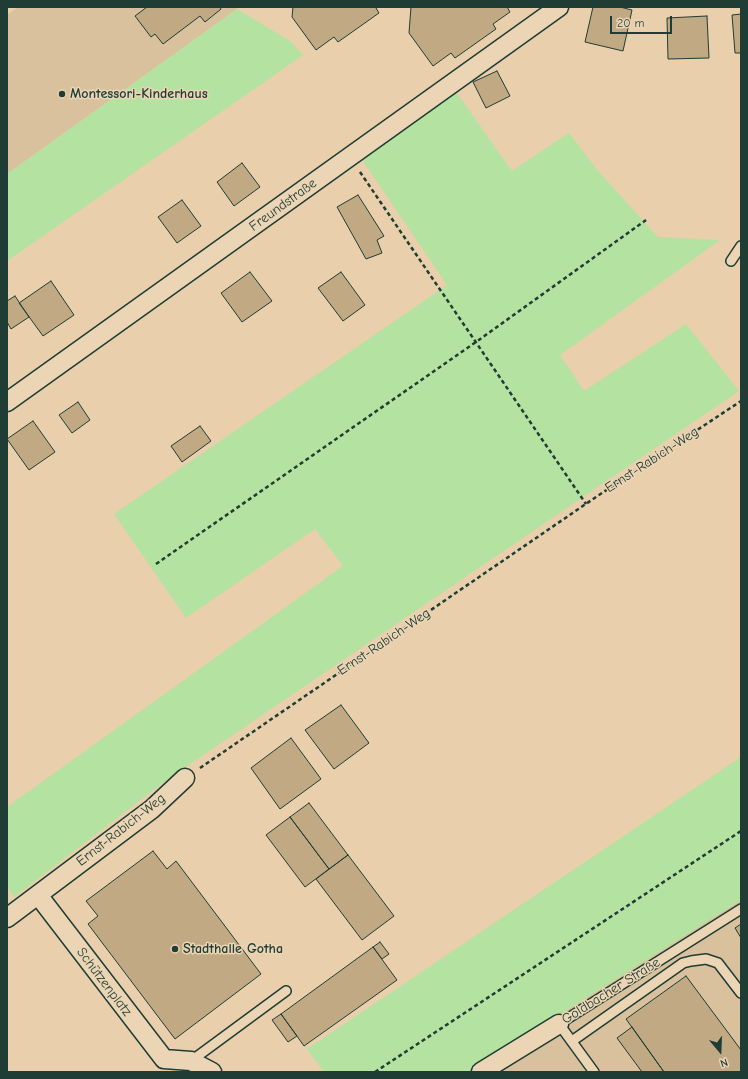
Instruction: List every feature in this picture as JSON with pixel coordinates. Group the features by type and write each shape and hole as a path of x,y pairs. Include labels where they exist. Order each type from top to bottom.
{"street":[{"name":"Freundstraße","path":"7,402 559,7"},
{"name":"Ernst-Rabich-Weg","path":"38,895 152,809 185,778"},
{"path":"7,918 38,895"},
{"name":"Schützenplatz","path":"38,895 164,1059 191,1061 212,1072"},
{"name":"Goldbacher Straße","path":"481,1072 559,1024"}],"lane":[{"path":"731,261 741,246"},
{"name":"Goldbacher Straße","path":"559,1024 741,909"},
{"path":"572,1041 683,963 691,960 706,959 718,963 741,993"},
{"path":"191,1061 286,991"},
{"path":"559,1024 594,1072"}],"path":[{"path":"350,156 586,504"},
{"path":"156,564 476,342 646,220"},
{"name":"Ernst-Rabich-Weg","path":"185,778 586,504 741,402"},
{"path":"375,1072 741,831"}],"shaded area":[{"name":"Montessori-Kinderhaus","path":"18,7 235,7 237,9 7,174 7,15"},
{"path":"741,900 741,1072 469,1072"}],"green space":[{"path":"237,9 290,41 303,55 7,261 7,174"},
{"path":"456,92 512,171 569,133 598,171 658,237 720,240 560,355 584,391 686,324 739,391 168,779 14,897 7,886 7,807 343,566 315,529 186,618 114,514 447,285 361,158"},
{"path":"741,757 741,900 469,1072 324,1072 307,1049"}],"building":[{"path":"147,7 220,7 221,9 205,22 200,16 163,44 155,34 151,37 135,16"},
{"path":"293,7 378,7 376,8 379,13 338,42 334,37 316,50 292,17"},
{"path":"411,7 507,7 510,12 493,24 496,29 455,58 451,53 433,66 409,33"},
{"path":"593,7 620,7 632,10 623,51 585,42"},
{"path":"741,14 741,53 735,53 732,15"},
{"path":"707,16 709,58 668,59 667,18"},
{"path":"497,71 510,96 486,108 473,82"},
{"path":"242,163 260,187 234,206 217,182"},
{"path":"358,195 384,236 377,240 382,253 366,259 337,207"},
{"path":"182,200 201,226 177,243 158,217"},
{"path":"250,272 272,301 242,322 221,293"},
{"path":"341,272 365,305 343,321 318,288"},
{"path":"51,281 74,315 43,336 19,303"},
{"path":"15,296 29,317 11,329 7,322 7,301"},
{"path":"78,402 90,420 72,433 59,415"},
{"path":"33,421 55,452 29,470 7,439"},
{"path":"200,426 211,441 182,462 171,446"},
{"path":"341,705 369,743 334,769 305,730"},
{"path":"291,738 321,779 280,809 251,768"},
{"path":"309,803 348,855 329,869 290,817"},
{"path":"290,817 329,869 305,887 266,835"},
{"name":"Stadthalle Gotha","path":"153,851 167,869 176,861 261,974 175,1039 88,924 98,916 86,901"},
{"path":"348,855 394,916 362,940 316,879"},
{"path":"741,924 741,938 735,928"},
{"path":"380,942 389,954 382,959 373,947"},
{"path":"373,947 397,980 304,1046 281,1014"},
{"path":"686,976 741,1050 741,1072 664,1072 626,1019"},
{"path":"281,1014 297,1036 288,1042 272,1020"},
{"path":"632,1027 664,1072 642,1072 617,1038"}],"place":[{"name":"Montessori-Kinderhaus","path":"62,94"},
{"name":"Stadthalle Gotha","path":"175,949"}]}
